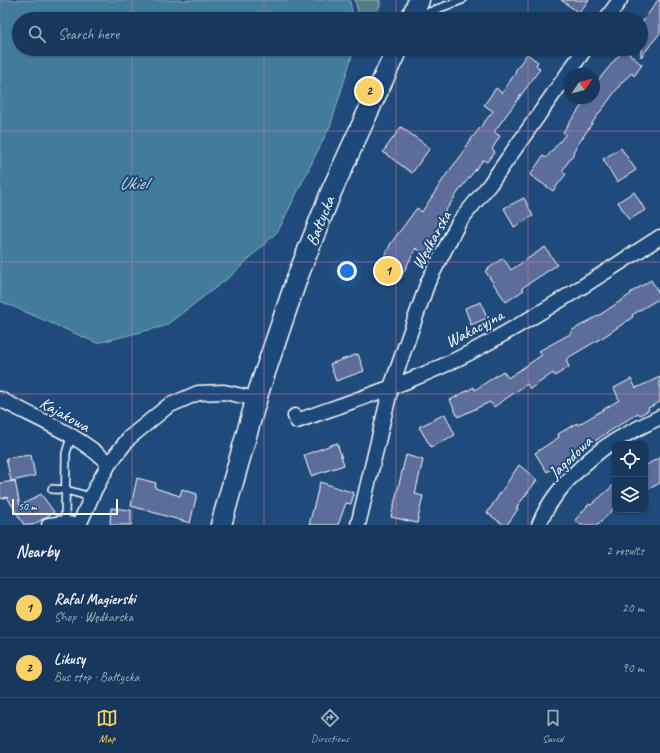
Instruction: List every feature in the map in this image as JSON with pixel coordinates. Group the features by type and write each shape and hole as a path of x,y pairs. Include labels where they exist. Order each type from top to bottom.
{"main road":[{"path":"414,12 419,0"},
{"name":"Bałtycka","path":"221,525 256,399 297,278 332,190 394,56"}],"street":[{"path":"611,12 620,0"},
{"name":"Wędkarska","path":"358,525 391,387 428,282 459,222 490,184 581,56"},
{"name":"Wakacyjna","path":"295,416 297,421 391,387 470,352 558,302 660,237"},
{"path":"80,525 91,497 109,464 129,438 168,406 198,393 224,392 256,399"},
{"name":"Kajakowa","path":"0,399 71,436 97,452 109,464"},
{"name":"Jagodowa","path":"539,525 543,514 567,482 602,450 660,417"},
{"path":"49,525 70,524"}],"lane":[{"path":"430,12 462,0"},
{"path":"70,524 66,490 66,453 71,436"},
{"path":"52,489 66,490 91,497"}],"green space":[{"path":"355,0 380,0 380,5 377,12 358,12"}],"water":[{"name":"Ukiel","path":"0,0 350,0 352,12 12,12 12,56 352,56 331,124 278,231 231,276 165,326 97,343 0,301"}],"building":[{"path":"561,0 589,0 580,12"},
{"path":"658,0 660,0 660,33 648,48 648,14"},
{"path":"526,56 530,56 538,62 536,65 540,69 494,132 500,136 492,149 495,152 487,162 483,160 461,188 437,223 442,226 424,254 416,248 400,279 379,268 391,243 417,208 422,212 446,175 467,148 465,147 493,111 484,105 496,88 502,93 516,72 515,71"},
{"path":"618,56 632,56 642,65 634,76 632,73 623,81 595,119 562,171 566,174 553,191 530,175 543,156 546,158 566,134 563,132 583,104 600,104 600,78"},
{"path":"401,127 430,148 412,173 383,152"},
{"path":"621,148 636,170 617,182 603,159"},
{"path":"634,192 645,210 629,220 618,202"},
{"path":"524,198 533,216 514,227 504,208"},
{"path":"545,247 557,265 522,288 524,290 506,302 485,271 503,258 511,270"},
{"path":"651,280 660,295 660,298 632,315 633,317 605,336 571,356 566,360 569,367 555,376 553,373 530,389 527,384 494,407 490,402 458,417 450,400 474,387 475,390 503,371 508,378 542,355 539,351 572,333 571,331 601,314"},
{"path":"481,302 487,318 471,325 465,308"},
{"path":"358,354 364,371 336,381 330,364"},
{"path":"660,377 660,402 648,408 649,410 640,415 638,413 547,472 535,453 559,437 558,434 577,423 578,425 619,400 614,388 631,379 636,388"},
{"path":"445,414 455,435 431,447 419,427"},
{"path":"337,443 344,465 311,476 304,455"},
{"path":"31,455 35,476 11,481 6,458"},
{"path":"406,455 423,460 415,494 423,496 417,523 391,517"},
{"path":"660,457 660,483 648,489 648,477 648,464"},
{"path":"519,465 537,480 516,508 518,509 507,525 504,525 487,513"},
{"path":"137,478 156,483 155,488 180,496 182,489 197,494 190,523 131,506"},
{"path":"15,481 20,506 41,494 54,512 33,525 24,525 7,497 0,499 0,483"},
{"path":"320,482 354,493 351,504 346,503 338,525 309,525"},
{"path":"612,487 612,510 598,525 581,525 575,520 589,504 591,505"},
{"path":"111,508 131,510 131,525 110,525"}],"place":[{"name":"Likusy","path":"369,91"},
{"name":"Rafal Magierski","path":"388,271"}]}
